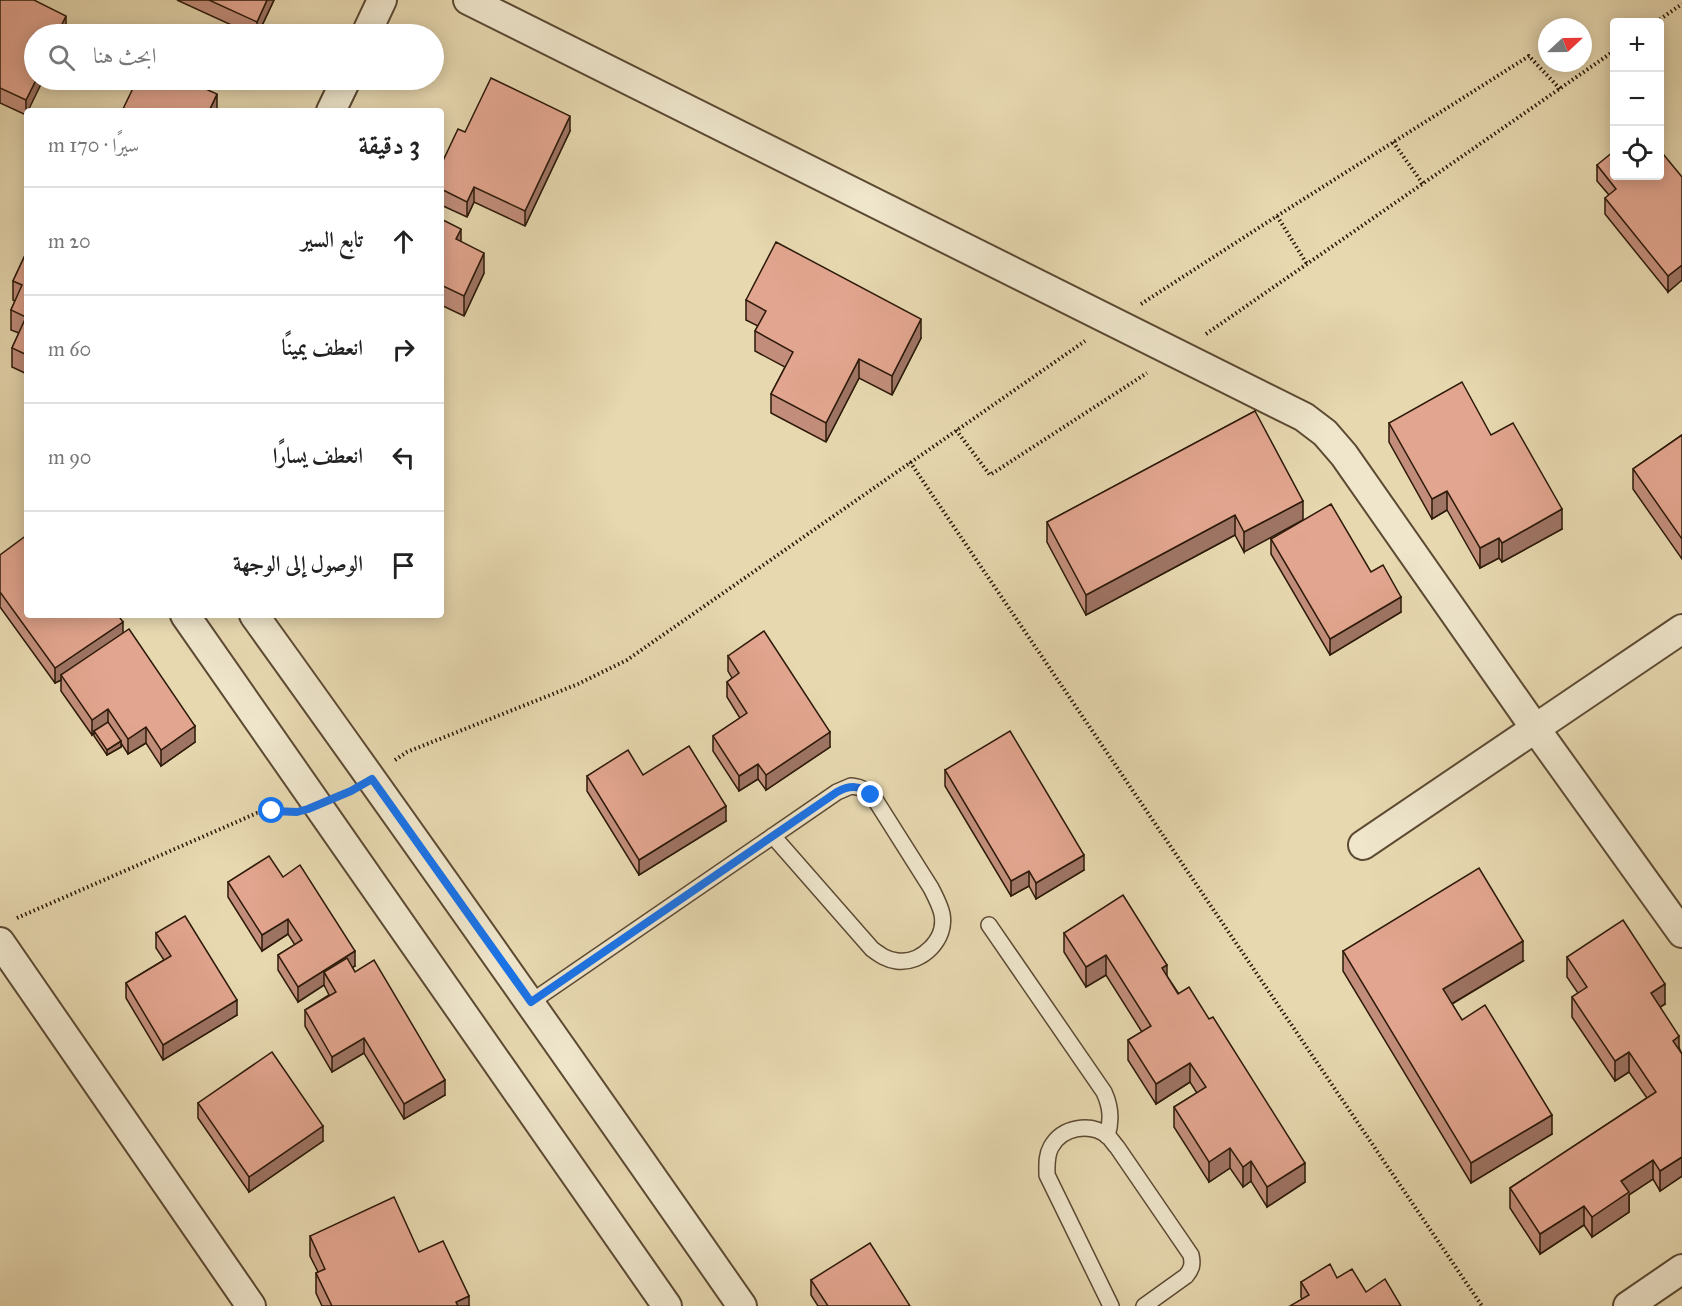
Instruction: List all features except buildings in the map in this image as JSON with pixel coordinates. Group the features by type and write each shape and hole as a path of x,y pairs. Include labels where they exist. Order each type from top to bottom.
{"street":[{"path":"371,24 382,0"},
{"path":"468,0 1304,417 1325,433 1344,455 1682,933"},
{"path":"332,108 341,90"},
{"path":"187,618 667,1306"},
{"path":"256,618 531,1002 742,1306"},
{"path":"1363,845 1682,629"},
{"path":"5,932 251,1306"},
{"path":"1628,1306 1682,1269"}],"lane":[{"path":"531,1002 773,836 843,788 851,786 858,786 866,790 876,801 932,888 942,916 941,930 935,943 925,954 912,960 898,961 884,957 872,949 773,836"},
{"path":"989,926 1104,1092 1111,1114 1107,1136"},
{"path":"1111,1306 1047,1175 1046,1161 1050,1148 1058,1138 1070,1131 1083,1128 1096,1130 1107,1136 1117,1147 1191,1255 1193,1262 1186,1276 1144,1306"}],"path":[{"path":"1662,18 1682,4"},
{"path":"956,430 990,475 1177,354 1610,54"},
{"path":"372,779 407,752 578,684 627,660 1113,322 1529,56 1560,89"},
{"path":"1393,142 1422,184"},
{"path":"1277,216 1307,264"},
{"path":"910,462 1482,1306"},
{"path":"5,932 257,813 297,812 317,805"}],"route":[{"path":"272,811 297,812 308,809 351,791 372,779 531,1002 843,788 858,786 871,795"}]}
